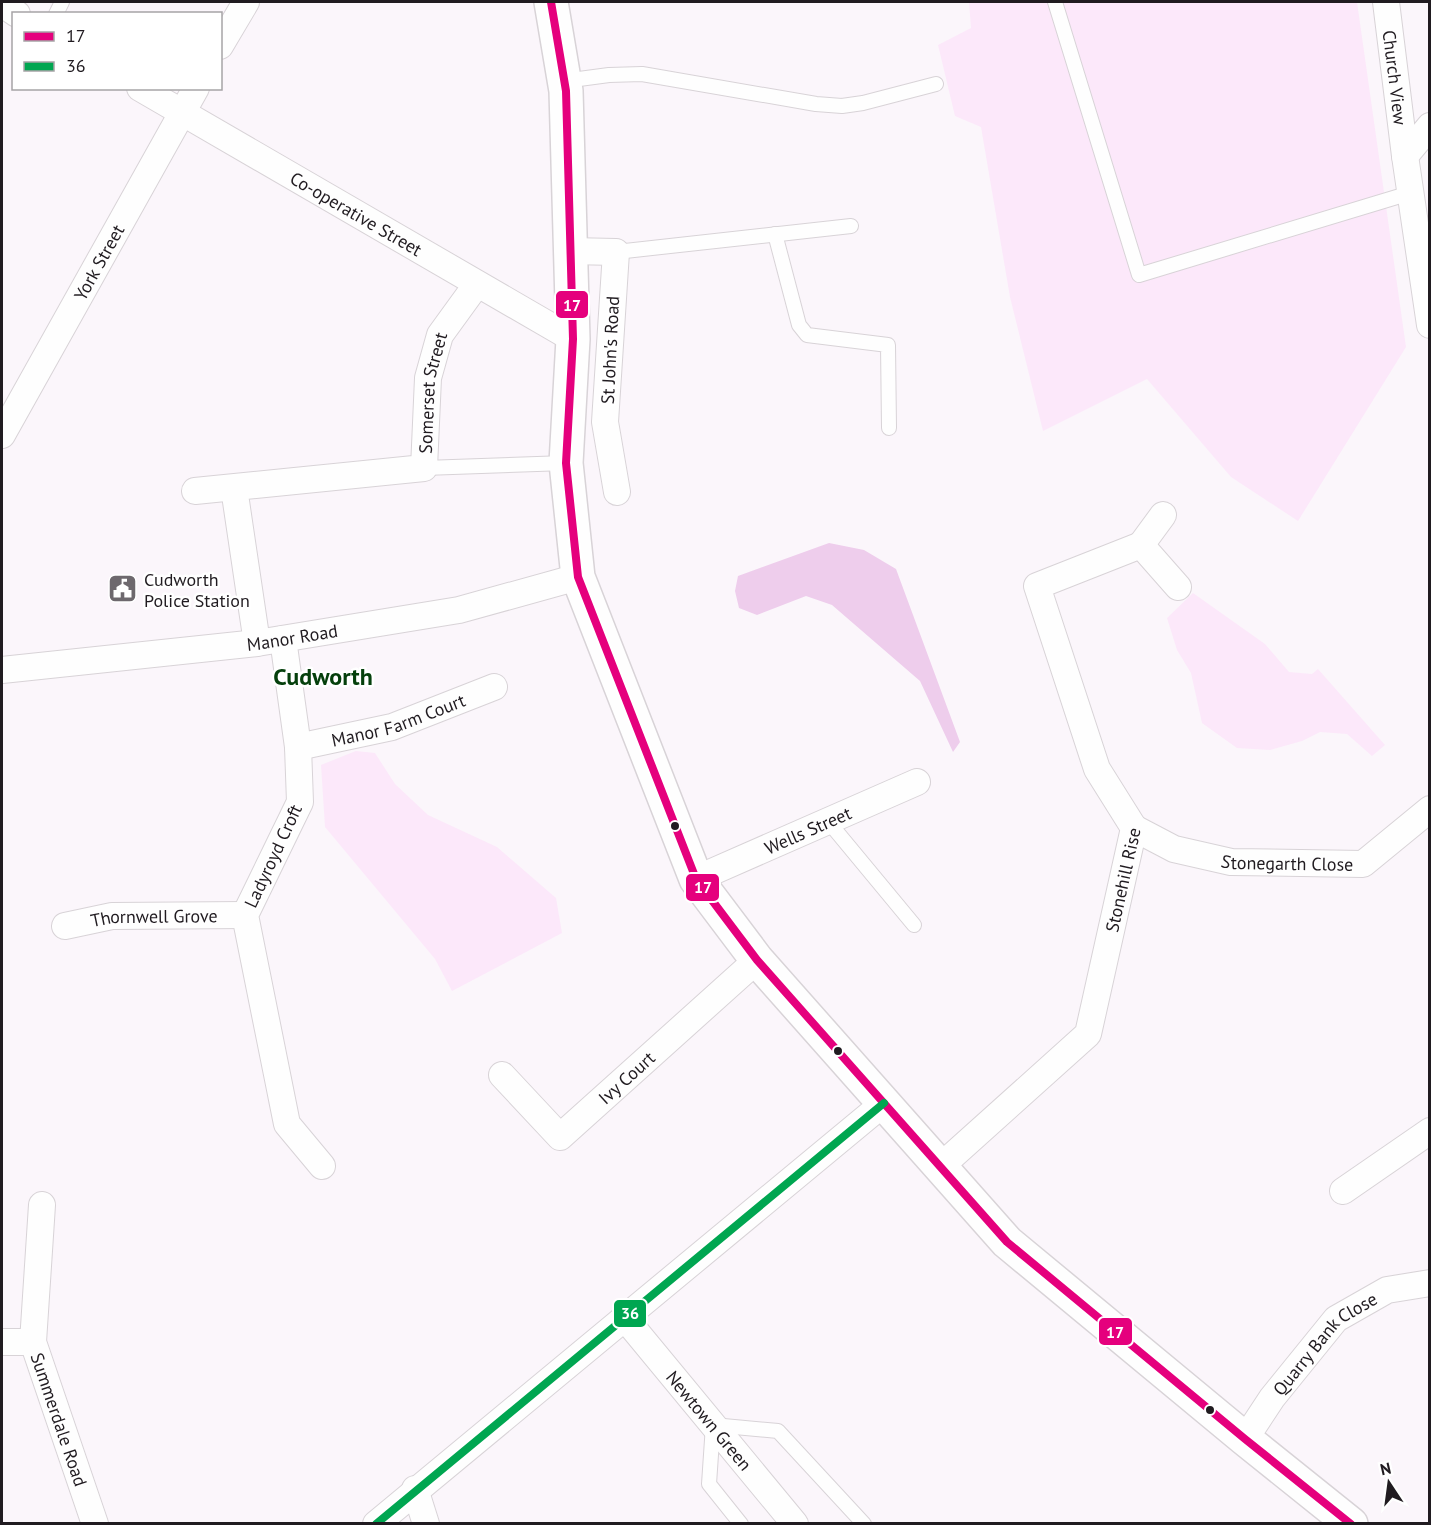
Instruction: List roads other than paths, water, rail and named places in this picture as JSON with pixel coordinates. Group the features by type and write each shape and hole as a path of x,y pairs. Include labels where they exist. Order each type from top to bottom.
{"street":[{"path":"222,43 246,2"},
{"path":"551,2 564,81 573,339 566,463 578,577 696,879 757,960 1007,1242 1351,1524"},
{"name":"Church View","path":"1386,2 1410,193 1430,326"},
{"name":"Co-operative Street","path":"143,90 573,339"},
{"name":"York Street","path":"2,435 195,90"},
{"name":"Church View","path":"1405,156 1430,126"},
{"path":"570,250 616,252"},
{"name":"St John's Road","path":"616,252 605,422 617,492"},
{"name":"Somerset Street","path":"195,491 424,468 429,378 440,335 477,284"},
{"path":"234,488 257,643"},
{"path":"1163,515 1141,545 1178,587"},
{"name":"Stonehill Rise","path":"940,1167 1088,1034 1134,828 1097,769 1037,586 1141,545"},
{"name":"Manor Road","path":"2,669 283,639 459,610 578,577"},
{"name":"Ladyroyd Croft","path":"283,639 298,747 300,802 245,915 287,1124 322,1166"},
{"name":"Manor Farm Court","path":"298,747 392,727 494,687"},
{"name":"Wells Street","path":"696,879 917,782"},
{"name":"Stonegarth Close","path":"1134,828 1174,849 1231,862 1363,864 1430,809"},
{"name":"Thornwell Grove","path":"65,926 112,916 245,915"},
{"name":"Ivy Court","path":"502,1075 560,1137 757,960"},
{"path":"376,1524 415,1489 884,1103"},
{"path":"1343,1191 1430,1131"},
{"name":"Summerdale Road","path":"42,1205 33,1342 95,1524"},
{"name":"Quarry Bank Close","path":"1245,1439 1272,1398 1336,1319 1387,1290 1430,1283"},
{"name":"Newtown Green","path":"624,1317 795,1524"},
{"path":"2,1342 33,1342"},
{"path":"415,1489 426,1524"}],"lane":[{"path":"1055,2 1139,275 1410,193"},
{"path":"564,81 609,75 642,74 816,104 842,106 863,103 936,84"},
{"path":"616,252 851,225"},
{"path":"775,234 800,325 807,335 888,345 889,428"},
{"path":"424,468 566,463"},
{"path":"827,820 914,925"},
{"path":"741,1524 709,1484 713,1425 778,1431 864,1524"}],"place":[{"name":"Cudworth Police Station","path":"123,589"}],"district":[{"name":"Cudworth","path":"323,676"}]}
